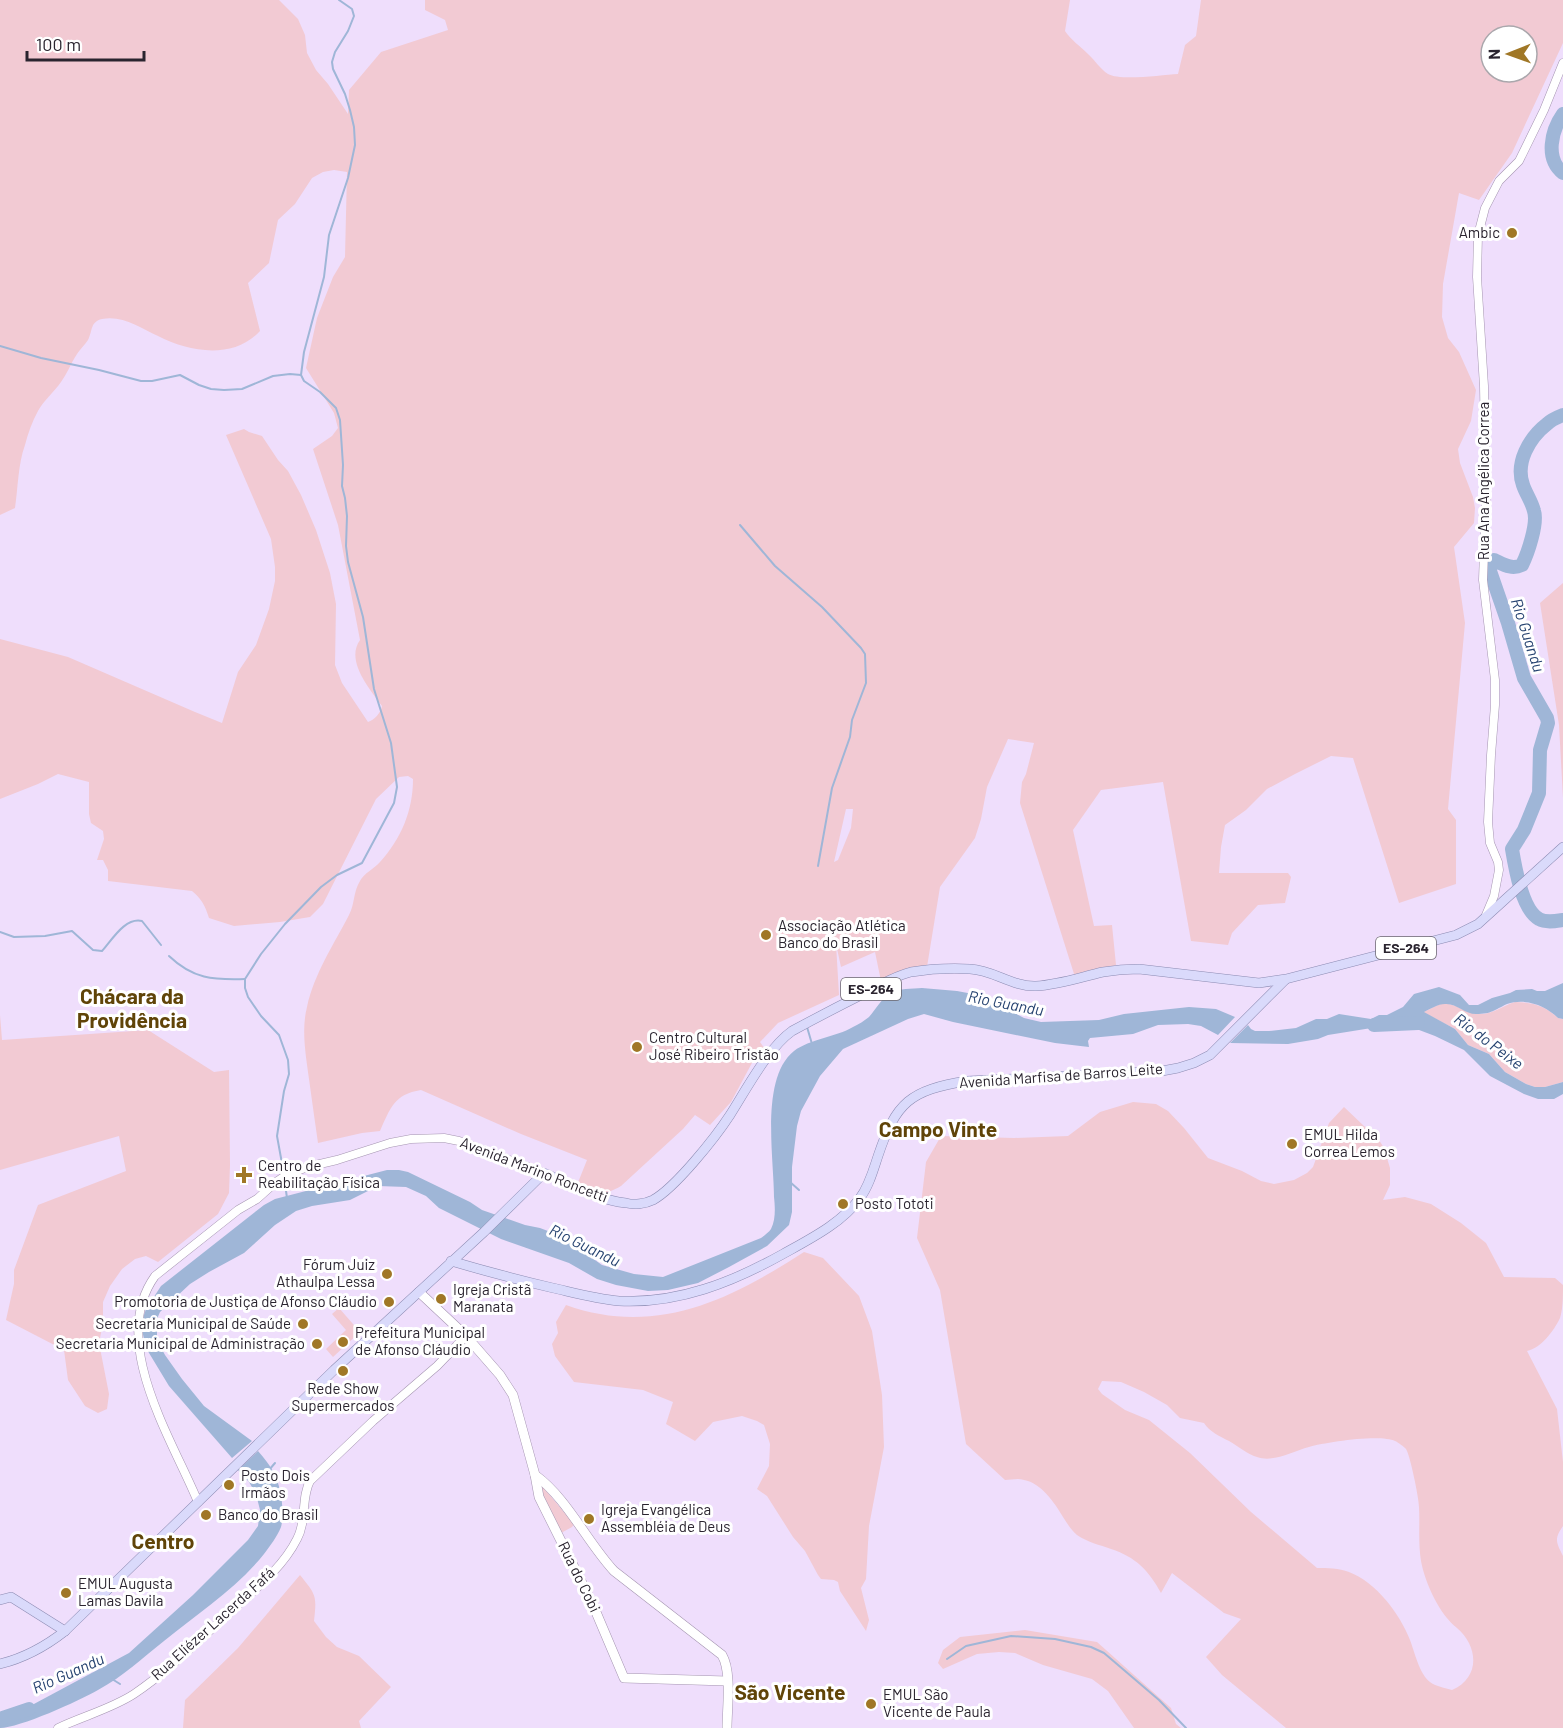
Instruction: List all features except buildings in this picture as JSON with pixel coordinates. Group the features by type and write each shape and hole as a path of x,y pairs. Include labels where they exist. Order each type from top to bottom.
{"main road":[{"name":"ES-264","path":"1264,999 1286,979 1456,935 1478,924 1563,847"},
{"name":"Avenida Marino Roncetti","path":"544,1173 601,1197 636,1204 652,1201 669,1189 700,1154 728,1118 747,1087 783,1038 873,988 910,973 970,969 986,971 1022,986 1051,985 1110,971 1139,969 1259,983 1286,979"},
{"path":"1259,983 1265,990 1264,999"},
{"name":"Avenida Marfisa de Barros Leite","path":"451,1262 594,1298 620,1301 646,1300 699,1292 757,1269 844,1215 866,1189 889,1126 897,1112 909,1100 926,1090 967,1081 1170,1070 1194,1063 1210,1055 1264,999"},
{"path":"0,1664 23,1657 43,1647 65,1631 262,1440 544,1173"},
{"name":"Rua do Cobi","path":"419,1292 466,1336 500,1375 513,1395 543,1505 593,1605 624,1678 727,1681"},
{"path":"536,1475 548,1484 600,1556 614,1571 722,1655 726,1664 727,1728"},
{"path":"0,1600 11,1597 65,1631"}],"street":[{"name":"Rua Ana Angélica Correa","path":"1486,916 1494,896 1499,870 1490,843 1488,822 1495,680 1483,580 1486,499 1484,386 1477,277 1478,235 1485,208 1499,181 1519,161 1544,110 1563,63"},
{"name":"Avenida Marino Roncetti","path":"198,1502 170,1441 142,1365 139,1329 141,1308 146,1291 155,1276 285,1176 307,1167 411,1139 444,1138 459,1141 544,1173"},
{"name":"Rua Eliézer Lacerda Fafá","path":"58,1728 133,1695 168,1668 268,1576 292,1548 300,1533 305,1513 306,1489 310,1481 437,1366 466,1336"}],"shaded area":[{"path":"0,0 279,0 298,19 305,35 307,53 316,70 348,114 349,90 381,52 448,30 445,20 425,10 425,0 1070,0 1065,31 1067,34 1091,56 1102,70 1114,76 1131,77 1178,74 1185,45 1196,36 1201,0 1563,0 1563,43 1512,153 1479,200 1459,193 1443,284 1442,317 1448,338 1459,352 1476,390 1471,421 1458,449 1460,463 1473,497 1474,523 1454,547 1465,623 1448,809 1456,820 1456,884 1399,903 1353,758 1331,756 1267,789 1246,810 1225,825 1219,873 1288,873 1291,877 1285,903 1258,905 1232,933 1228,945 1191,941 1163,782 1101,790 1073,830 1094,926 1112,925 1116,965 1075,977 1020,803 1022,782 1034,743 1008,739 987,787 975,838 940,887 926,973 881,981 875,952 841,967 836,944 839,995 778,1023 760,1042 767,1052 753,1061 731,1102 710,1125 695,1115 621,1186 609,1192 595,1192 577,1185 587,1160 421,1090 405,1095 394,1104 380,1131 318,1143 304,1025 310,995 319,971 351,911 358,885 362,878 378,864 400,834 411,802 413,779 408,776 399,777 376,799 323,904 310,917 234,926 209,918 203,903 192,891 108,881 108,870 103,860 97,860 104,839 103,831 91,823 89,782 58,774 0,799 0,639 68,657 222,723 238,672 256,645 269,609 275,581 271,539 226,435 244,429 262,436 288,471 301,495 316,530 330,573 336,604 335,665 342,683 368,722 380,711 382,706 357,666 356,648 360,640 338,525 313,449 332,436 338,428 334,413 306,368 317,318 333,277 345,257 347,172 334,170 323,172 312,178 295,204 278,220 269,263 248,283 260,331 249,340 224,350 197,349 170,342 138,326 117,319 102,319 95,322 88,340 36,415 21,460 15,508 0,515","holes":["846,809 853,809 851,828 838,860 834,862"]},
{"path":"1563,583 1563,798 1559,725 1540,603"},
{"path":"1515,1002 1538,1006 1563,1019 1563,1082 1545,1087 1526,1084 1505,1072 1489,1054 1468,1045 1455,1029 1423,1012 1445,1004 1483,1014"},
{"path":"0,1015 2,1040 148,1030 214,1072 229,1070 229,1193 218,1214 158,1262 146,1256 135,1259 122,1269 110,1286 103,1302 103,1323 99,1343 109,1394 107,1409 98,1413 85,1406 68,1380 64,1350 6,1320 14,1284 14,1270 38,1205 126,1171 119,1136 0,1170"},
{"path":"1133,1102 1156,1104 1168,1111 1208,1158 1261,1181 1274,1184 1294,1180 1313,1167 1329,1123 1344,1107 1374,1132 1384,1148 1390,1168 1390,1185 1383,1200 1405,1197 1431,1204 1461,1223 1486,1243 1504,1277 1555,1278 1563,1285 1560,1318 1542,1343 1527,1351 1557,1409 1563,1462 1563,1526 1557,1541 1563,1556 1563,1728 1286,1728 1222,1675 1206,1657 1241,1619 1224,1613 1172,1573 1161,1593 1152,1578 1128,1556 1077,1535 1051,1499 1036,1485 1022,1479 1005,1480 966,1444 940,1290 917,1238 926,1162 941,1136 1014,1138 1068,1136 1100,1112","holes":["1102,1381 1121,1382 1167,1405 1180,1418 1204,1423 1215,1434 1257,1457 1277,1458 1317,1445 1378,1438 1388,1439 1404,1447 1410,1459 1418,1495 1423,1570 1439,1607 1469,1644 1473,1662 1468,1678 1452,1690 1430,1682 1420,1668 1406,1630 1378,1591 1349,1572 1317,1568 1251,1512 1190,1453 1149,1420 1125,1410 1098,1389"]},
{"path":"804,1252 823,1258 859,1296 872,1331 882,1395 884,1447 869,1526 866,1579 861,1588 869,1620 866,1631 840,1591 838,1582 821,1579 805,1551 793,1537 767,1496 757,1489 769,1466 770,1444 764,1425 742,1416 713,1422 695,1441 666,1424 673,1402 643,1390 574,1382 555,1356 552,1344 558,1333 556,1322 566,1305 599,1314 630,1317 661,1315 720,1298 748,1285"},
{"path":"339,1308 360,1332 333,1357 326,1349 346,1330 332,1314"},
{"path":"542,1486 574,1524 572,1527 561,1533 543,1497 540,1487"},
{"path":"300,1575 314,1596 314,1621 326,1637 337,1647 359,1656 391,1687 359,1721 361,1728 183,1728 185,1700 238,1648"},
{"path":"1025,1630 1097,1642 1171,1708 1176,1724 1181,1728 1134,1728 1108,1691 1092,1679 1043,1665 1015,1653 977,1654 943,1669 938,1663 943,1650 960,1637"}],"water":[{"path":"1563,983 1563,1019 1541,1006 1528,1002 1514,1002 1481,1014 1472,1014 1453,1005 1445,1004 1424,1012 1455,1029 1468,1045 1489,1054 1505,1072 1526,1084 1545,1087 1563,1082 1563,1094 1554,1099 1538,1099 1524,1094 1490,1076 1464,1050 1398,1022 1288,1044 1230,1043 1248,1025 1255,1031 1269,1031 1296,1028 1316,1019 1327,1019 1339,1014 1371,1019 1379,1015 1387,1015 1403,1007 1414,994 1439,987 1460,995 1469,1005 1478,1005 1516,990 1545,991"},
{"path":"922,988 973,994 1024,1018 1041,1022 1099,1020 1124,1014 1189,1007 1216,1009 1235,1017 1218,1035 1201,1026 1158,1025 1133,1034 1090,1038 1089,1047 1055,1043 924,1014 843,1049 820,1076 801,1111 792,1167 792,1212 789,1225 767,1246 729,1267 698,1283 668,1290 648,1291 597,1279 569,1263 501,1239 439,1208 426,1196 406,1187 378,1186 350,1200 296,1211 275,1225 244,1253 190,1284 160,1312 157,1319 157,1340 182,1379 204,1406 252,1441 232,1458 169,1386 146,1348 142,1321 146,1309 161,1286 264,1205 275,1199 387,1170 408,1172 482,1210 561,1236 602,1265 634,1274 663,1277 761,1238 773,1225 775,1209 771,1120 777,1080 783,1063 800,1047 846,1030 863,1021 881,1001 894,991"},
{"path":"258,1451 271,1467 279,1485 283,1514 278,1534 253,1567 216,1600 107,1685 49,1713 21,1724 0,1728 0,1718 6,1718 19,1712 129,1653 193,1595 248,1540 258,1526 260,1510 256,1494 238,1470"}],"waterway":[{"path":"283,1169 277,1136 289,1074 288,1060 279,1035 261,1016 248,997 245,979 285,924 321,887 337,875 362,863 394,803 397,787 391,743 374,689 363,617 348,562 340,420 336,408 320,392 304,381 301,375 304,352 324,277 329,235 348,178 355,145 350,110 332,62 354,16 352,9 339,0"},
{"name":"Rio Guandu","path":"1563,114 1555,128 1552,145 1554,160 1563,173"},
{"path":"0,346 141,381 180,375 211,389 242,389 273,376 301,375"},
{"name":"Rio Guandu","path":"1563,415 1550,421 1540,430 1529,444 1522,460 1521,477 1535,516 1532,538 1522,565 1511,567 1494,560 1490,571 1524,678 1548,723 1540,750 1539,793 1524,830 1512,849 1515,866 1524,898 1533,914 1545,921 1563,920"},
{"path":"740,525 775,566 822,607 865,654 866,683 852,720 850,737 832,788 818,866"},
{"path":"0,932 14,937 45,936 72,931 93,950 102,951 130,922 142,921 161,945"},
{"path":"169,956 186,969 204,977 245,979"},
{"name":"Rio Guandu","path":"1374,1025 1418,1023"},
{"path":"807,1027 812,1044"},
{"path":"790,1182 799,1190"},
{"path":"285,1184 287,1198"},
{"path":"269,1470 275,1463"},
{"path":"947,1659 966,1646 1011,1636 1055,1639 1091,1647 1104,1653 1159,1700 1186,1728"},
{"path":"112,1679 120,1684"},
{"name":"Rio Guandu","path":"0,1719 29,1709"}],"place":[{"name":"Ambic","path":"1512,233"},
{"name":"Associação Atlética Banco do Brasil","path":"766,935"},
{"name":"Centro Cultural José Ribeiro Tristão","path":"637,1047"},
{"name":"EMUL Hilda Correa Lemos","path":"1292,1144"},
{"name":"Centro de Reabilitação Física","path":"244,1175"},
{"name":"Posto Tototi","path":"843,1204"},
{"name":"Fórum Juiz Athaulpa Lessa","path":"387,1274"},
{"name":"Igreja Cristã Maranata","path":"441,1299"},
{"name":"Promotoria de Justiça de Afonso Cláudio","path":"389,1302"},
{"name":"Secretaria Municipal de Saúde","path":"303,1324"},
{"name":"Prefeitura Municipal de Afonso Cláudio","path":"343,1342"},
{"name":"Secretaria Municipal de Administração","path":"317,1344"},
{"name":"Rede Show Supermercados","path":"343,1371"},
{"name":"Posto Dois Irmãos","path":"229,1485"},
{"name":"Banco do Brasil","path":"206,1515"},
{"name":"Igreja Evangélica Assembléia de Deus","path":"589,1519"},
{"name":"EMUL Augusta Lamas Davila","path":"66,1593"},
{"name":"EMUL São Vicente de Paula","path":"871,1704"}],"district":[{"name":"Chácara da Providência","path":"132,1009"},
{"name":"Campo Vinte","path":"938,1130"},
{"name":"Centro","path":"163,1542"},
{"name":"São Vicente","path":"790,1693"}],"water label":[{"name":"Rio do Peixe","path":"1489,1041"}]}
